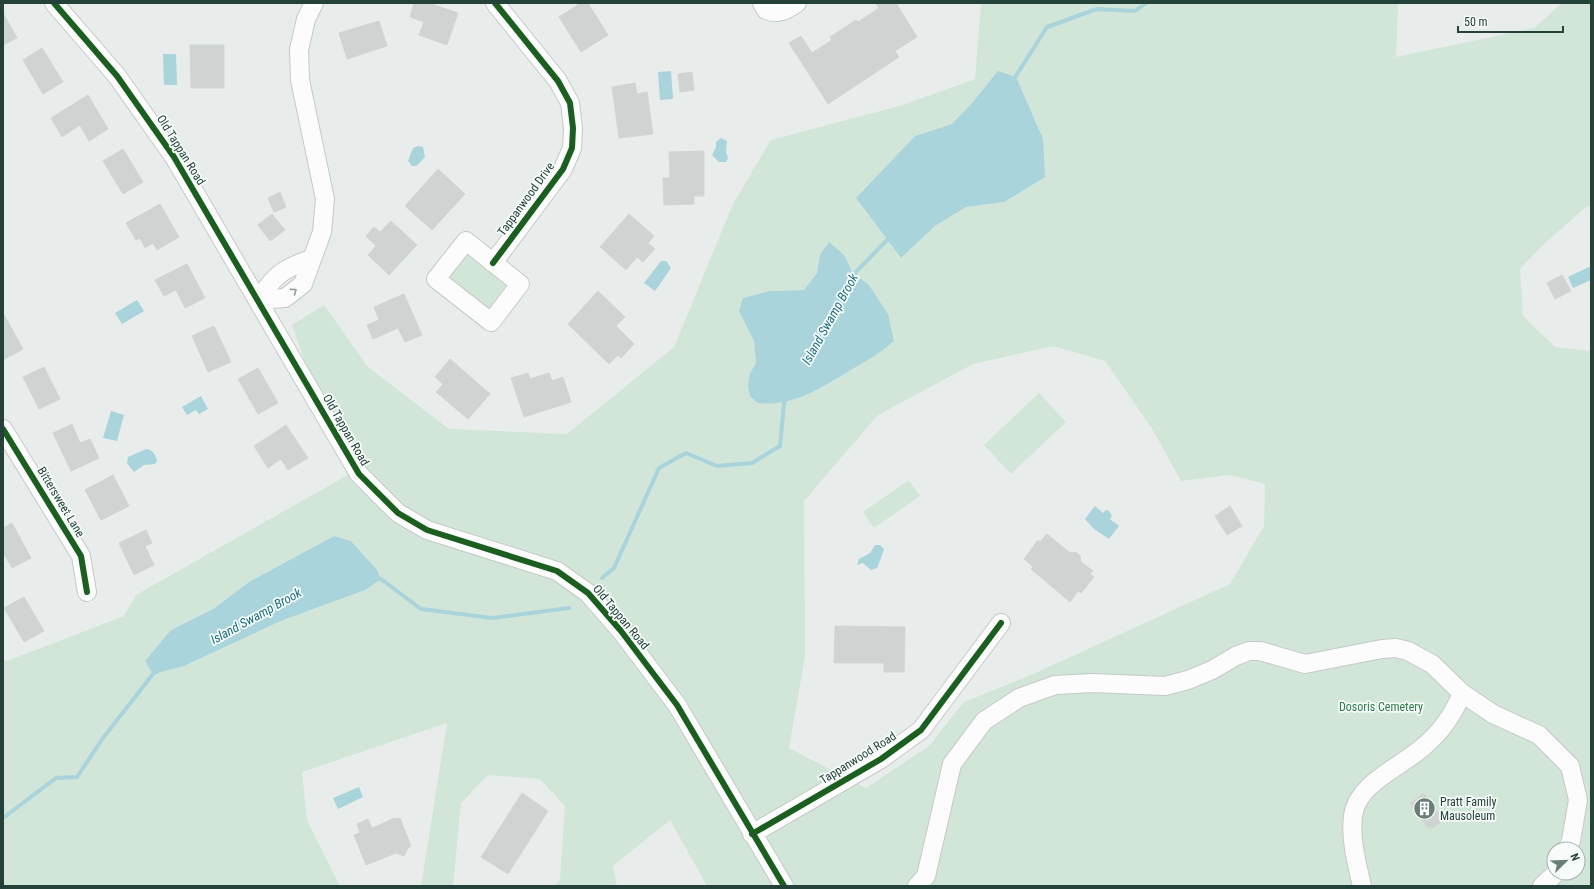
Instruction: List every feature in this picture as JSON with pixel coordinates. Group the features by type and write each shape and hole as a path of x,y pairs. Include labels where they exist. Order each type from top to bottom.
{"street":[{"name":"Old Tappan Road","path":"54,3 117,76 142,109 174,157 359,474 398,513 427,530 556,571 588,593 621,631 677,705 784,886"},
{"path":"258,300 272,280 290,266 311,259 322,232 325,199 300,80 299,50 306,19 314,3"},
{"name":"Tappanwood Drive","path":"493,263 564,169 572,148 573,128 570,103 558,81 495,3"},
{"path":"762,3 766,10 775,13 784,11 797,3"},
{"path":"466,241 493,263 520,284 491,322 436,280 466,241"},
{"name":"Bittersweet Lane","path":"3,429 81,556 87,592"},
{"name":"Tappanwood Road","path":"752,834 881,759 921,730 1001,623"},
{"path":"917,886 926,876 952,764 984,721 1020,698 1055,686 1093,683 1165,686 1188,680 1212,670 1236,656 1249,651 1260,651 1305,664 1382,649 1396,648 1408,651 1432,664 1462,693 1493,714 1539,735 1570,766 1578,800 1571,841"},
{"path":"1362,886 1352,827 1353,814 1358,804 1372,784 1423,747 1445,723 1462,693"}],"green space":[{"name":"Dosoris Cemetery","path":"981,3 1400,3 1398,4 1396,57 1534,28 1562,3 1591,3 1591,205 1585,208 1544,244 1520,269 1523,316 1555,347 1591,351 1591,886 707,886 670,820 613,866 617,886 555,886 560,879 565,806 540,779 488,775 461,803 453,886 421,886 447,723 302,772 307,820 340,886 3,886 3,659 7,661 124,616 136,595 353,472 309,374 292,325 324,305 368,367 449,429 567,434 674,347 733,204 771,140 903,105 975,79","holes":["973,102 1004,202 966,207 935,226 901,258 856,198 915,136 952,124","820,255 844,255 853,273 869,285 888,314 894,341 821,388 750,373 756,363 754,341 770,291 804,290 817,273","1053,346 1105,361 1153,430 1181,481 1230,475 1265,484 1264,526 1230,584 1031,675 964,702 929,746 866,788 789,748 805,656 804,501 878,415 973,364","334,536 351,541 377,570 381,579 322,605 283,620 184,666 171,630 213,609 249,582"]},
{"path":"467,252 507,284 508,287 491,308 487,308 449,281 446,274"},
{"path":"1039,393 1066,422 1011,474 984,445"},
{"path":"909,480 920,496 874,528 863,512"}],"water":[{"path":"163,54 176,54 177,85 164,85"},
{"path":"671,71 673,99 660,100 658,72"},
{"path":"998,71 1016,77 1043,139 1045,177 1004,202 966,207 935,226 901,258 856,198 915,136 952,124 973,102"},
{"path":"721,138 727,141 726,152 728,158 726,162 719,162 712,155 716,147 716,142"},
{"path":"418,146 423,147 425,157 416,166 412,166 408,161 413,148"},
{"path":"829,242 844,255 853,273 869,285 888,314 894,341 867,361 817,390 783,402 758,403 750,396 748,386 750,373 756,363 754,341 739,311 743,298 770,291 804,290 817,273 820,255"},
{"path":"661,261 666,261 671,268 655,291 644,283"},
{"path":"1591,266 1591,280 1573,288 1568,277"},
{"path":"137,300 144,311 122,324 115,313"},
{"path":"201,396 208,409 199,414 196,410 187,415 182,407"},
{"path":"111,411 124,415 117,441 103,438"},
{"path":"146,449 153,453 157,461 155,464 144,465 134,472 127,463 128,457"},
{"path":"1095,506 1103,513 1106,510 1109,511 1112,516 1110,519 1119,526 1109,539 1094,529 1085,519"},
{"path":"334,536 351,541 377,570 381,579 365,590 283,620 184,666 153,674 145,661 171,630 213,609 249,582"},
{"path":"875,545 880,545 884,549 877,568 871,570 863,563 857,565 859,559 870,553"},
{"path":"359,787 363,797 338,809 333,798"}],"building":[{"path":"414,3 428,3 458,13 447,45 419,35 424,22 410,17"},
{"path":"581,3 588,3 608,35 581,52 559,17"},
{"path":"875,3 896,3 917,37 895,51 899,57 828,104 789,43 801,36 812,53 832,40 830,37 856,20 858,22 879,8"},
{"path":"3,13 17,38 3,45"},
{"path":"379,21 387,46 347,59 339,33"},
{"path":"190,45 224,45 224,88 191,88"},
{"path":"42,48 63,82 43,94 23,60"},
{"path":"692,72 694,90 680,92 678,74"},
{"path":"635,83 637,94 647,92 653,134 619,138 612,87"},
{"path":"88,95 108,129 89,141 80,125 62,137 51,118"},
{"path":"123,149 143,182 123,194 103,161"},
{"path":"704,151 704,196 694,196 694,204 664,205 663,178 670,178 669,152"},
{"path":"438,169 465,194 432,230 405,206"},
{"path":"280,192 286,207 274,212 268,198"},
{"path":"160,204 179,237 157,250 153,243 145,248 140,238 136,240 126,223"},
{"path":"272,214 285,230 270,241 258,225"},
{"path":"629,214 654,236 648,243 655,249 643,262 637,257 626,270 600,247"},
{"path":"391,221 417,245 389,275 368,255 376,246 366,236 374,227 380,232"},
{"path":"187,264 205,298 185,308 176,290 164,296 155,280"},
{"path":"1562,275 1571,291 1555,299 1547,283"},
{"path":"598,291 625,317 616,326 634,344 621,358 618,355 609,364 568,324"},
{"path":"404,294 422,335 405,342 398,328 373,339 367,325 379,320 374,307"},
{"path":"3,313 23,349 3,360"},
{"path":"214,326 231,362 208,372 192,336"},
{"path":"450,359 490,394 468,419 436,392 443,384 435,377"},
{"path":"44,367 60,399 39,409 23,377"},
{"path":"258,368 278,403 258,414 238,379"},
{"path":"528,373 530,379 549,373 552,381 563,377 571,402 524,417 511,378"},
{"path":"72,424 80,443 90,439 99,458 71,471 53,433"},
{"path":"286,425 308,458 288,470 281,459 268,468 254,446"},
{"path":"113,475 129,506 101,520 85,490"},
{"path":"1230,506 1242,526 1227,535 1215,516"},
{"path":"12,523 31,558 12,568 3,552 3,528"},
{"path":"146,530 152,543 145,546 154,565 134,575 119,543"},
{"path":"1047,534 1070,553 1076,552 1080,556 1081,562 1093,571 1090,574 1094,577 1081,593 1078,591 1070,602 1031,569 1033,567 1024,559 1038,540 1040,542"},
{"path":"24,597 44,631 24,642 4,608"},
{"path":"835,626 905,627 904,672 884,672 884,663 834,663"},
{"path":"522,793 548,811 508,874 481,857"},
{"name":"Pratt Family Mausoleum","path":"1424,793 1441,816 1440,823 1434,827 1427,827 1410,803"},
{"path":"395,818 400,818 411,846 408,848 404,856 396,853 366,865 354,835 360,833 357,824 368,819 372,828"}],"waterway":[{"name":"Island Swamp Brook","path":"1012,82 1047,27 1097,9 1135,11 1146,3"},
{"name":"Island Swamp Brook","path":"851,277 891,236"},
{"name":"Island Swamp Brook","path":"602,578 614,568 659,468 686,453 717,466 752,463 780,446 784,403 786,398"},
{"name":"Island Swamp Brook","path":"376,579 381,579 421,609 493,618 569,608"},
{"name":"Island Swamp Brook","path":"3,818 56,778 77,777 103,738 153,674 158,671"}],"cycle path":[{"path":"54,3 117,76 174,157 359,474 398,513 427,530 557,571 588,593 621,631 677,705 784,886"},
{"path":"493,263 563,169 572,148 573,128 570,103 558,81 495,3"},
{"path":"3,429 81,556 87,592"},
{"path":"752,834 881,759 921,730 1001,623"}],"place":[{"name":"Pratt Family Mausoleum","path":"1425,809"}]}
